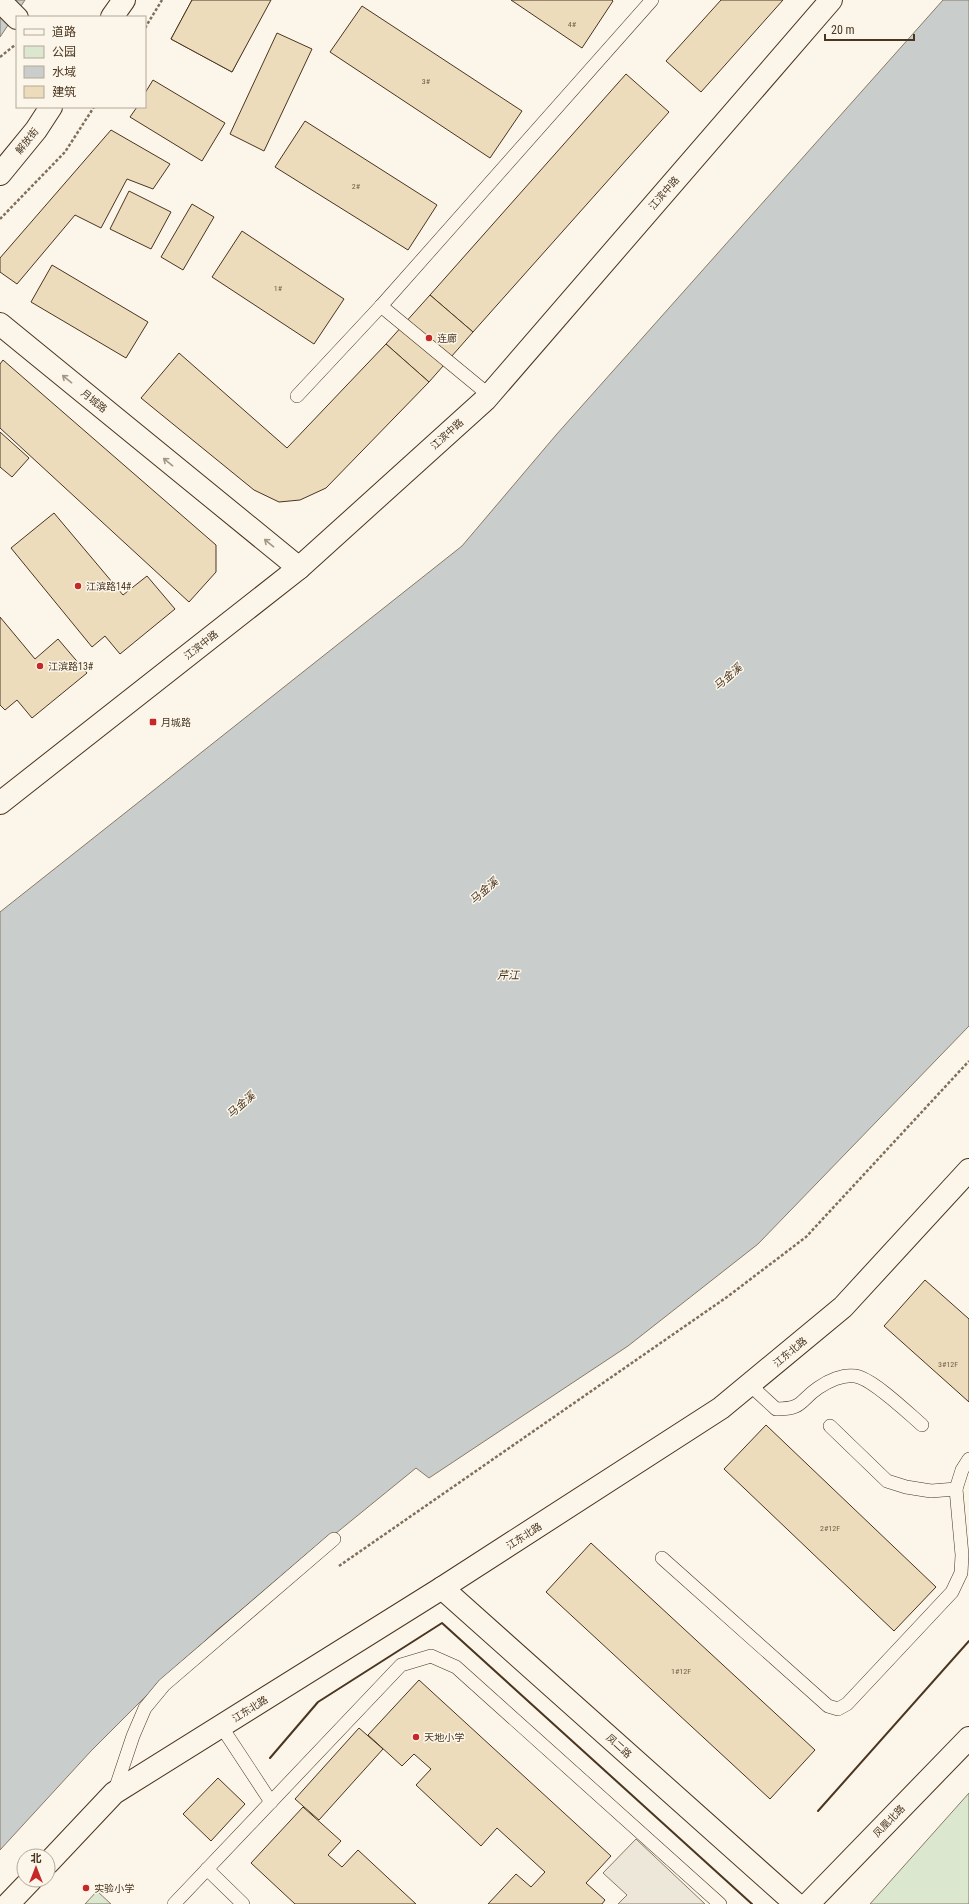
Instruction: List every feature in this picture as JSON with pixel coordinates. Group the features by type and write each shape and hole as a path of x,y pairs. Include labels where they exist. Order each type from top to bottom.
{"street":[{"path":"113,16 124,0"},
{"name":"江滨中路","path":"0,803 299,568 489,395 831,0"},
{"path":"0,1 16,17"},
{"name":"解放街","path":"0,174 36,130 50,108"},
{"name":"月城路","path":"0,324 299,568"},
{"name":"江东北路","path":"56,1855 114,1793 442,1588 721,1408 843,1307 969,1170"},
{"name":"凤二路","path":"442,1588 796,1904"},
{"name":"凤凰北路","path":"808,1904 969,1738"},
{"path":"8,1904 23,1888"}],"lane":[{"path":"297,396 381,306 652,0"},
{"path":"381,306 489,395"},
{"path":"750,1385 776,1410 789,1410 801,1405 818,1388 839,1377 856,1376 876,1387 922,1425"},
{"path":"830,1426 887,1481 906,1488 925,1490 956,1490"},
{"path":"662,1558 828,1706 838,1709 847,1704 952,1592 961,1573 962,1555 956,1490 962,1470 969,1459"},
{"path":"114,1793 145,1708 164,1685 334,1539"},
{"path":"174,1904 401,1665 431,1656 456,1667 720,1904"},
{"path":"221,1726 271,1802"},
{"path":"207,1869 243,1904"}],"path":[{"path":"146,26 162,0"},
{"path":"0,57 16,45"},
{"path":"0,219 65,152 93,108"},
{"path":"338,1567 727,1297 806,1237 969,1061"}],"green space":[{"path":"969,1793 969,1904 870,1904"},
{"path":"97,1891 111,1904 85,1904"}],"shaded area":[{"path":"636,1839 705,1904 618,1904 627,1895 603,1873"}],"water":[{"path":"0,0 25,0 0,37"},
{"name":"芹江","path":"943,0 969,0 969,1026 758,1244 628,1346 429,1478 416,1468 217,1630 140,1702 91,1751 0,1850 0,912 462,546 556,435"}],"building":[{"path":"192,0 243,0 264,11 232,72 171,39"},
{"path":"192,0 271,0 232,72 171,39"},
{"path":"511,0 612,0 613,1 582,48"},
{"path":"721,0 783,0 701,92 666,61"},
{"path":"362,6 522,111 490,158 330,52"},
{"path":"277,33 312,49 264,151 230,134"},
{"path":"626,74 669,112 473,332 430,295"},
{"path":"153,80 225,123 202,161 130,117 136,108 146,108 146,91"},
{"path":"305,121 437,205 408,250 275,167"},
{"path":"111,130 170,164 153,189 127,179 101,228 75,215 17,284 0,272 0,258"},
{"path":"129,191 171,212 151,249 110,229"},
{"path":"192,204 214,217 183,270 161,257"},
{"path":"242,231 344,299 314,344 212,277"},
{"path":"52,265 148,322 126,358 31,302"},
{"name":"连廊","path":"430,295 473,332 429,382 386,344"},
{"path":"386,344 429,382 326,488 300,500 279,502 254,490 141,398 179,353 287,448"},
{"path":"3,360 216,545 216,572 189,602 0,428 0,364"},
{"path":"0,432 29,458 12,477 0,467"},
{"name":"江滨路14#","path":"54,513 123,595 147,576 175,609 120,654 105,636 92,647 11,548"},
{"name":"江滨路13#","path":"0,617 35,659 58,639 87,673 32,718 17,700 5,710 0,705"},
{"path":"925,1280 969,1319 969,1402 884,1326"},
{"path":"766,1425 936,1587 894,1631 724,1469"},
{"path":"591,1543 815,1750 770,1799 546,1592"},
{"path":"419,1680 611,1856 586,1883 605,1900 602,1904 488,1904 516,1874 531,1887 545,1872 497,1828 481,1846 416,1785 431,1769 414,1754 402,1766 368,1735"},
{"path":"359,1728 383,1749 319,1820 295,1799"},
{"path":"218,1778 245,1804 211,1841 183,1814"},
{"path":"303,1807 341,1841 328,1855 342,1867 358,1850 416,1904 295,1904 251,1863"}],"wall":[{"path":"270,1758 318,1702 442,1623 752,1904"},
{"path":"818,1811 969,1641"}],"place":[{"name":"连廊","path":"429,338"},
{"name":"江滨路14#","path":"78,586"},
{"name":"江滨路13#","path":"40,666"},
{"name":"月城路","path":"153,722"},
{"name":"天地小学","path":"416,1737"},
{"name":"实验小学","path":"86,1888"}],"water label":[{"name":"马金溪","path":"728,677"},
{"name":"马金溪","path":"484,891"},
{"name":"马金溪","path":"241,1105"}]}
